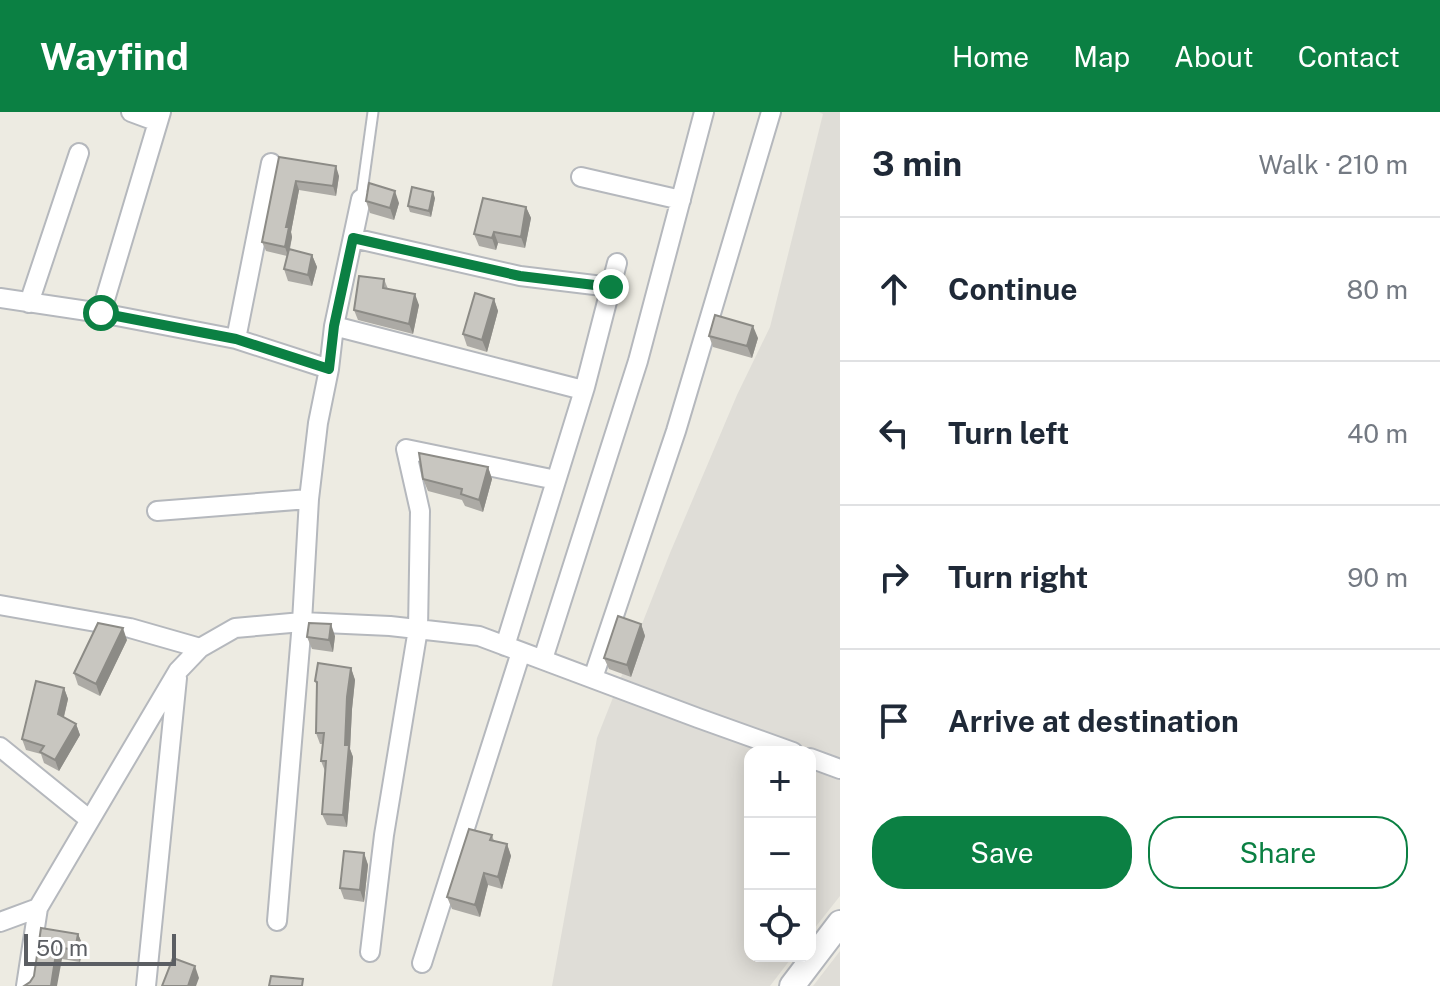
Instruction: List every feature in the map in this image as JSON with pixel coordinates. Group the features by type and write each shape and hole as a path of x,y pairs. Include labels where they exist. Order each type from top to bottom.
{"street":[{"path":"101,313 159,117 131,112"},
{"path":"543,659 638,361 704,112"},
{"path":"593,678 676,431 771,112"},
{"path":"29,303 79,153"},
{"path":"236,339 271,163"},
{"path":"581,177 681,200"},
{"path":"277,921 309,499 334,326 361,199"},
{"path":"353,238 520,276 611,287"},
{"path":"422,963 513,649 556,480 617,263"},
{"path":"0,298 101,313 236,339 329,369"},
{"path":"334,326 583,390"},
{"path":"370,952 384,835 418,629 420,511 406,449 556,480"},
{"path":"157,511 309,499"},
{"path":"0,605 130,628 200,648"},
{"path":"26,986 38,908 178,671 200,648 235,628 302,622 390,626 479,636 776,746"},
{"path":"146,986 178,671"},
{"path":"0,747 90,820"},
{"path":"816,760 840,769"},
{"path":"0,922 38,908"},
{"path":"792,986 835,938"}],"lane":[{"path":"361,199 373,112"}],"shaded area":[{"path":"819,112 840,112 840,896 816,926 816,746 744,746 744,962 788,962 770,986 552,986 597,738 670,553 737,395 770,327 823,114"},
{"path":"840,951 840,986 813,986"}],"building":[{"path":"279,157 336,166 333,186 296,181 285,247 262,242"},
{"path":"369,183 395,191 390,208 366,201"},
{"path":"412,187 433,192 429,211 408,206"},
{"path":"483,198 526,207 521,237 494,232 492,238 474,234"},
{"path":"289,249 312,255 308,275 284,269"},
{"path":"359,276 384,279 383,288 415,294 409,324 354,310"},
{"path":"475,293 494,299 482,340 463,334"},
{"path":"715,315 753,326 747,346 709,336"},
{"path":"419,453 488,467 479,500 461,494 462,489 423,479"},
{"path":"618,616 641,624 627,665 604,658"},
{"path":"98,623 123,628 96,684 74,673"},
{"path":"309,623 331,624 329,640 307,637"},
{"path":"318,663 351,668 347,697 345,745 349,745 343,815 322,814 326,761 321,761 324,733 316,733 315,681"},
{"path":"36,681 64,688 58,714 76,724 55,760 40,752 44,746 22,739"},
{"path":"469,829 492,835 490,840 507,844 498,877 484,873 475,905 447,897"},
{"path":"344,851 364,853 360,890 340,888"},
{"path":"41,928 78,934 75,950 57,947 51,986 24,986 34,976"},
{"path":"173,958 195,966 188,986 162,986"},
{"path":"271,976 303,979 302,986 269,986"}],"route":[{"path":"101,313 236,339 329,369 334,326 353,238 520,276 611,287"}]}
